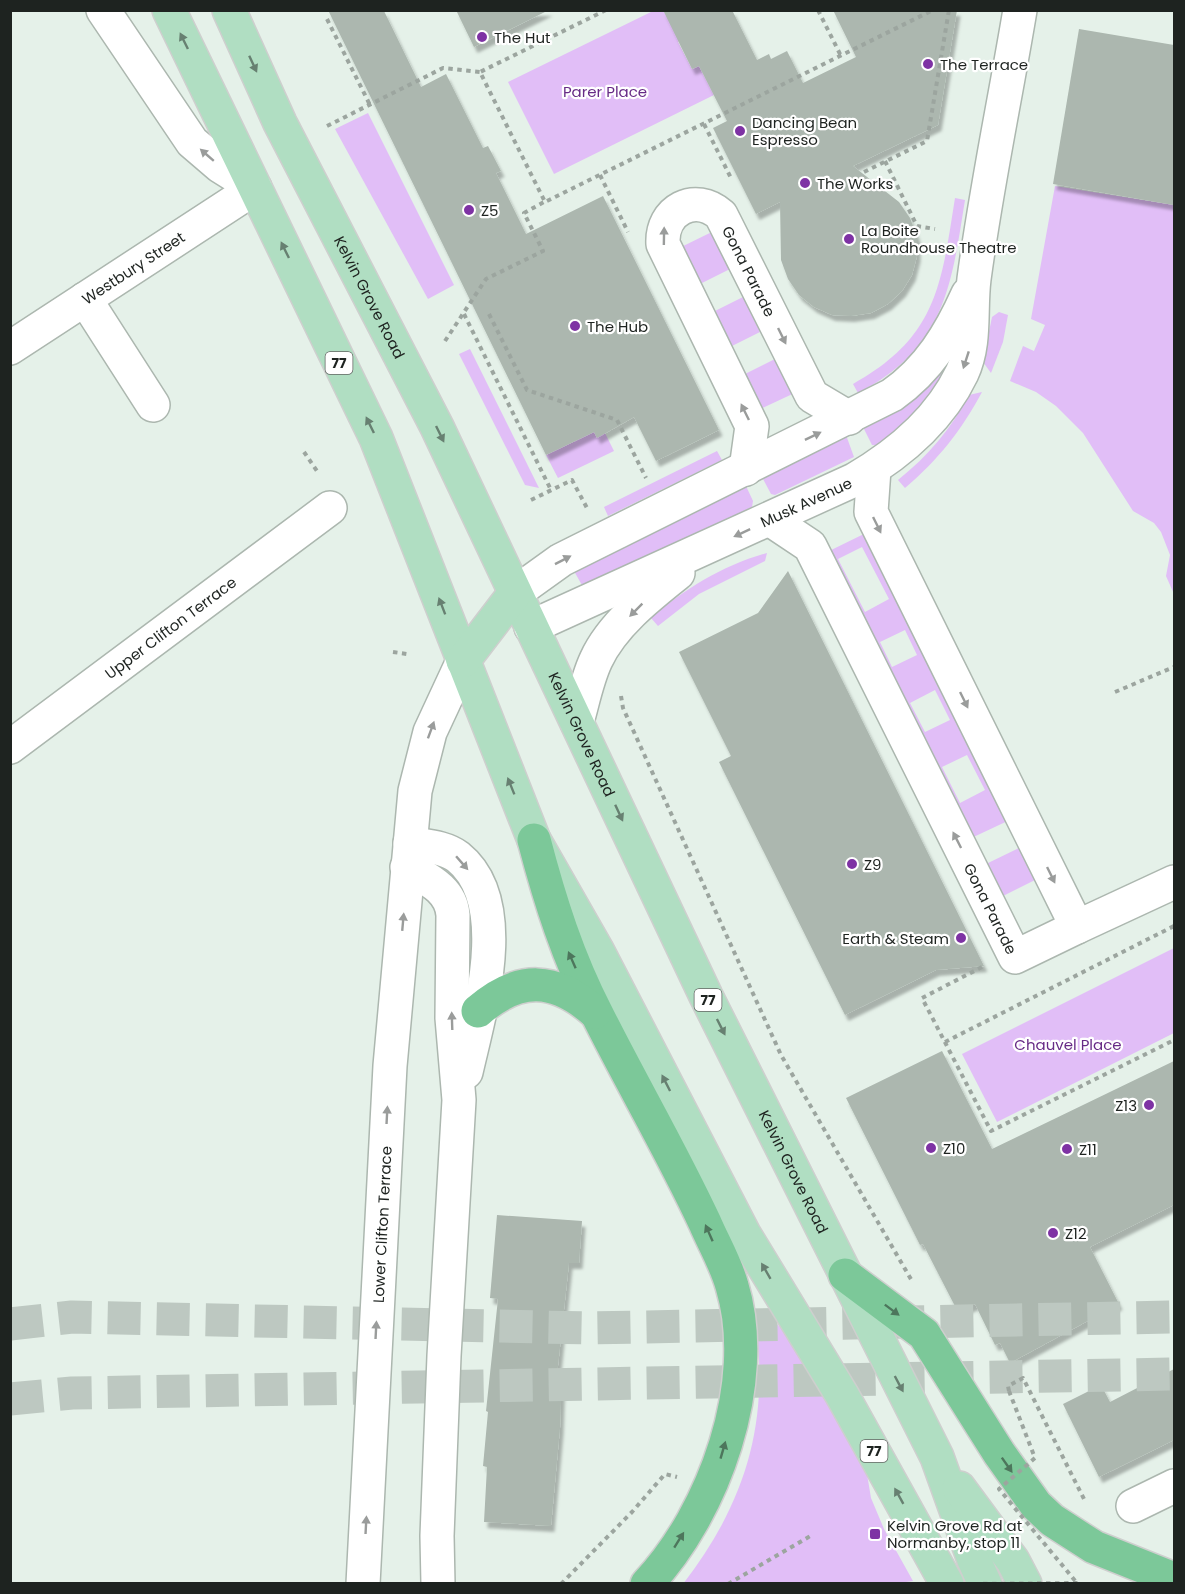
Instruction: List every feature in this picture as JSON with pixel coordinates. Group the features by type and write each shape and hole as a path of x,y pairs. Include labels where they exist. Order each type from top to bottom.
{"highway":[{"path":"534,840 560,933 597,1014 690,1192 732,1286 737,1317 739,1375 734,1409 718,1469 702,1504 651,1581"},
{"path":"478,1011 507,991 537,984 565,990 597,1014"},
{"path":"845,1275 924,1334 999,1453 1036,1505 1052,1520 1094,1547 1174,1579"}],"main road":[{"name":"77","path":"169,10 376,438 534,840 598,952 744,1234 842,1395 947,1584"},
{"name":"Kelvin Grove Road","path":"229,10 280,123 437,427 706,996 937,1457 974,1560 986,1584"},
{"path":"463,661 514,593"},
{"path":"463,661 531,627"},
{"name":"Kelvin Grove Road","path":"937,1457 1013,1561 1025,1584"}],"street":[{"path":"102,10 192,142 220,166 255,188"},
{"name":"Musk Avenue","path":"531,627 771,520 874,469 925,426 954,388 963,371 971,343 974,281 1020,10"},
{"name":"Westbury Street","path":"10,348 255,188"},
{"name":"Gona Parade","path":"746,469 752,426 663,244 665,222 681,207 702,204 713,208 721,215 812,396 849,418"},
{"name":"Musk Avenue","path":"514,593 555,564 892,395 921,371 946,338 974,281"},
{"path":"85,299 153,405"},
{"path":"874,469 870,512 1077,927 1174,882"},
{"name":"Upper Clifton Terrace","path":"10,747 330,508"},
{"name":"Gona Parade","path":"771,520 810,546 1015,957 1077,927"},
{"path":"577,722 590,674 610,637 649,597 713,546"},
{"name":"Lower Clifton Terrace","path":"363,1584 390,1066 415,791 426,744 436,715 463,661"},
{"path":"438,1584 437,1536 444,1356 459,1100 452,1018 453,908 441,889 409,855 438,848 459,857 483,897 488,912 489,935 478,1011 459,1100"},
{"path":"1133,1506 1174,1486"}],"path":[{"path":"327,126 443,68 480,72 606,10"},
{"path":"818,10 841,56"},
{"path":"445,341 486,279 543,251 524,213 933,10"},
{"path":"864,172 927,141 949,10"},
{"path":"327,19 370,105"},
{"path":"480,72 545,202"},
{"path":"885,161 917,226 934,229"},
{"path":"463,313 551,490"},
{"path":"489,314 527,390 618,420 646,478"},
{"path":"304,452 317,471"},
{"path":"531,500 572,480 587,508"},
{"path":"393,652 408,654"},
{"path":"1115,692 1174,667"},
{"path":"620,687 623,708 781,1055 913,1282"},
{"path":"945,1042 1174,926"},
{"path":"988,964 922,998 991,1131 1174,1040"},
{"path":"1074,1504 1086,1503 1023,1378 1008,1386 1035,1458 999,1489 1079,1583"},
{"path":"1029,1458 1035,1468"},
{"path":"561,1584 632,1512 665,1474"},
{"path":"728,1584 812,1535"},
{"path":"965,1584 1079,1583"}],"green space":[{"name":"Parer Place","path":"653,11 663,11 685,38 678,42 692,69 699,66 714,95 554,174 508,82"},
{"path":"368,113 454,285 428,299 335,129"},
{"path":"1055,186 1174,205 1174,594 1166,576 1170,555 1161,532 1154,523 1133,511 1083,433 1056,406 1036,392 1010,381 1023,346 1034,351 1045,325 1031,319"},
{"path":"955,198 965,200 955,261 939,312 926,335 909,356 887,375 858,393 853,384 881,366 902,347 918,328 930,306 945,258"},
{"path":"720,228 738,265 692,288 673,251"},
{"path":"743,297 760,332 732,346 715,311"},
{"path":"999,312 1008,315 1003,342 991,373 983,362 992,317"},
{"path":"470,349 539,488 525,485 459,354"},
{"path":"783,355 801,390 754,412 737,378"},
{"path":"946,365 951,370 904,427 893,437 872,445 863,427"},
{"path":"982,392 966,420 948,444 905,488 898,480 938,441 955,419 969,395"},
{"path":"594,432 597,437 605,433 614,451 558,478 546,455"},
{"path":"846,435 854,457 775,495 771,494 762,477"},
{"path":"717,451 722,460 608,516 604,507"},
{"path":"746,486 753,501 752,507 590,587 583,587 574,571"},
{"path":"870,531 1014,818 965,841 821,555","holes":["862,547 889,599 865,612 838,559","905,630 917,655 892,667 880,642","935,690 950,720 925,732 910,703","967,755 985,790 960,803 942,767"]},
{"path":"767,553 765,561 699,594 658,626 651,618 677,597 705,579 735,564"},
{"path":"1027,844 1043,876 995,900 986,864"},
{"name":"Chauvel Place","path":"1174,948 1174,1033 997,1122 962,1054"},
{"path":"762,1309 789,1336 864,1456 871,1498 884,1529 913,1581 893,1584 683,1584 724,1521 739,1489 749,1456 756,1422 759,1387 754,1313"}],"building":[{"name":"The Hub","path":"328,10 384,11 421,87 446,74 483,148 488,146 501,171 496,173 526,234 603,196 719,430 656,461 634,417 597,438 594,432 546,455"},
{"name":"The Hut","path":"456,10 549,10 474,47"},
{"name":"The Works","path":"663,10 732,10 757,60 769,54 771,59 787,51 803,83 856,57 833,10 957,10 938,125 853,166 899,202 910,218 917,237 917,256 912,275 902,291 888,304 871,313 851,316 832,315 814,307 799,295 788,279 781,260 780,202 756,214 713,128 727,121 699,66 692,69"},
{"path":"1079,29 1174,45 1174,205 1053,184"},
{"name":"Z9","path":"788,571 984,966 936,970 845,1015 719,762 731,756 679,652 758,613"},
{"path":"942,1051 992,1149 1174,1061 1174,1205 1090,1247 1119,1304 1010,1363 1000,1343 995,1345 975,1304 958,1312 923,1244 920,1245 846,1098"},
{"path":"497,1215 582,1221 579,1263 569,1263 557,1375 562,1375 560,1428 551,1526 484,1522 487,1467 483,1466 488,1412 486,1411 498,1299 490,1298"},
{"path":"1174,1369 1174,1440 1099,1477 1063,1404 1101,1385 1110,1402"}],"tunnel":[{"path":"10,1324 72,1317 588,1328 1174,1317"},
{"path":"10,1399 72,1393 1174,1374"}],"place":[{"name":"The Hut","path":"482,37"},
{"name":"The Terrace","path":"928,64"},
{"name":"Dancing Bean Espresso","path":"740,131"},
{"name":"The Works","path":"805,183"},
{"name":"Z5","path":"469,210"},
{"name":"La Boite Roundhouse Theatre","path":"849,239"},
{"name":"The Hub","path":"575,326"},
{"name":"Z9","path":"852,864"},
{"name":"Earth & Steam","path":"961,938"},
{"name":"Z13","path":"1149,1105"},
{"name":"Z10","path":"931,1148"},
{"name":"Z11","path":"1067,1149"},
{"name":"Z12","path":"1053,1233"},
{"name":"Kelvin Grove Rd at Normanby, stop 11","path":"875,1534"}]}
